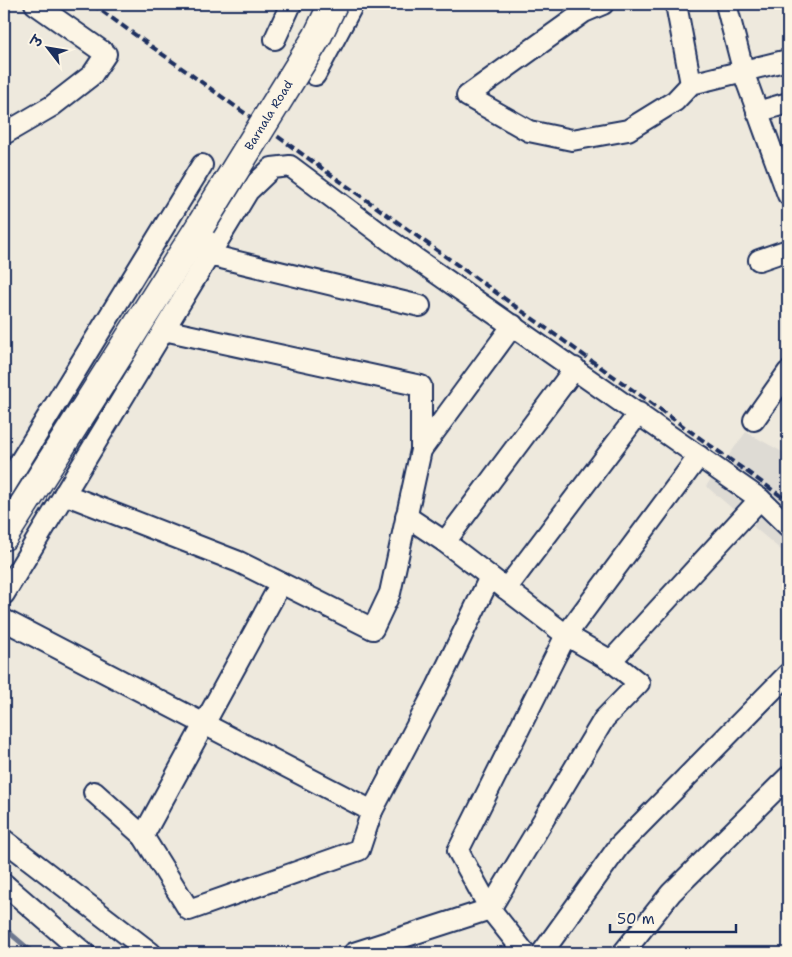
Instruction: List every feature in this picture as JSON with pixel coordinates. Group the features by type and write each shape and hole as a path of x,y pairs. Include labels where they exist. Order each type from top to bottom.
{"main road":[{"name":"Barnala Road","path":"4,536 201,225 317,37 333,4"}],"street":[{"path":"4,134 52,106 92,75 106,54 35,4"},
{"path":"275,39 291,4"},
{"path":"315,75 354,4"},
{"path":"602,4 584,12 467,96 529,131 572,140 628,130 675,101 691,84 744,73 788,60"},
{"path":"726,4 744,73 788,195"},
{"path":"680,5 691,84"},
{"path":"758,112 788,103"},
{"path":"4,488 202,165"},
{"path":"4,594 248,191 272,168 290,166 389,240 575,368 760,499 788,526"},
{"path":"759,260 788,250"},
{"path":"209,255 420,306"},
{"path":"421,450 513,325"},
{"path":"64,494 239,562 373,629 390,593 421,450 421,386 164,330"},
{"path":"446,542 575,368"},
{"path":"754,420 788,372"},
{"path":"94,792 143,836 189,910 359,850 372,811 437,687 498,583 639,413"},
{"path":"525,953 490,909 458,851 566,635 699,456"},
{"path":"611,661 760,499"},
{"path":"354,953 490,909 604,718 639,683 611,661 566,635 446,542 406,516"},
{"path":"143,836 281,583"},
{"path":"4,620 372,811"},
{"path":"542,953 619,846 788,674"},
{"path":"623,953 671,893 788,778"},
{"path":"4,840 151,953"},
{"path":"4,884 84,953"}],"shaded area":[{"path":"746,432 788,455 788,556 706,486"}],"waterway":[{"path":"4,871 13,879"},
{"path":"4,928 33,953"},
{"path":"86,941 99,953"}],"railway":[{"path":"92,4 788,501"}]}
